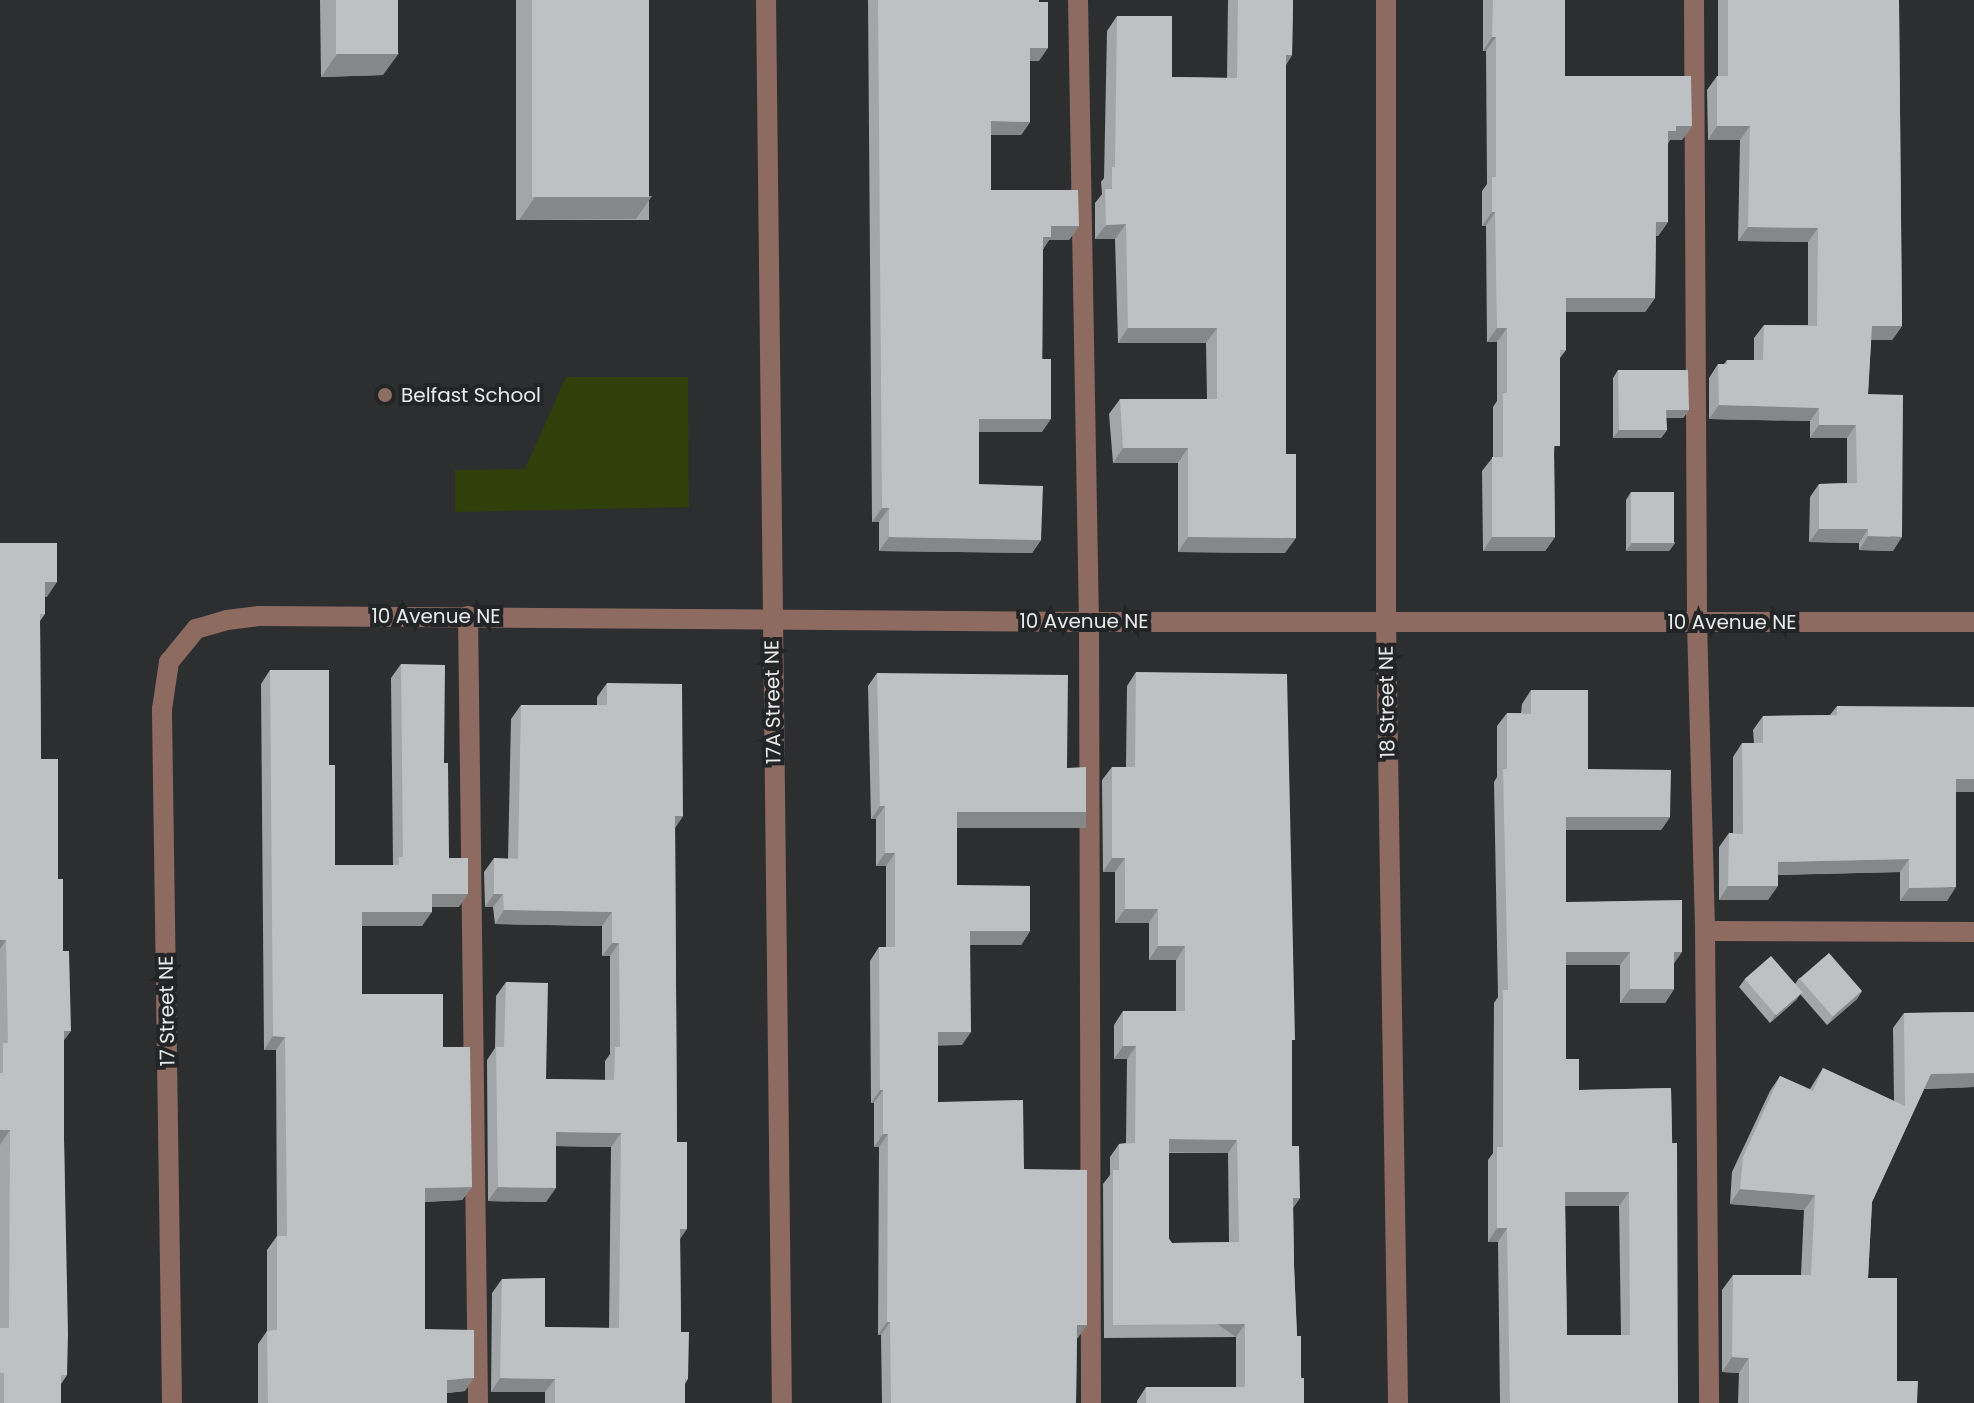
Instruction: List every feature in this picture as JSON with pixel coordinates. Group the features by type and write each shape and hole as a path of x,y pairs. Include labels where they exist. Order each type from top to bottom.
{"street":[{"name":"17A Street NE","path":"766,0 782,1403"},
{"path":"1078,0 1089,622 1091,1403"},
{"name":"18 Street NE","path":"1386,0 1386,619 1398,1403"},
{"path":"1694,0 1697,622 1705,931 1709,1403"},
{"name":"10 Avenue NE","path":"196,629 227,620 259,616 1089,622 1386,619 1974,622"},
{"path":"468,616 478,1403"},
{"name":"17 Street NE","path":"172,1403 162,709 169,662 196,629"},
{"path":"1705,931 1974,932"}],"green space":[{"path":"566,377 688,377 689,507 455,512 455,470 525,469"}],"building":[{"path":"336,0 398,0 398,54 336,54"},
{"path":"532,0 649,0 649,197 532,197"},
{"path":"878,0 1048,2 1048,48 1030,48 1030,122 991,121 991,190 1078,190 1079,226 1051,226 1051,237 1043,237 1042,359 1051,359 1051,419 979,419 979,484 1043,486 1041,540 889,537 889,508 882,508"},
{"path":"1238,0 1293,0 1292,55 1286,55 1286,454 1296,454 1296,538 1188,537 1188,448 1123,448 1120,399 1217,399 1217,328 1128,328 1126,224 1106,225 1105,189 1112,189 1112,167 1115,167 1117,16 1172,16 1172,77 1237,78"},
{"path":"1493,0 1565,0 1565,76 1691,76 1692,126 1676,126 1676,131 1668,131 1668,222 1656,222 1655,298 1566,298 1566,350 1560,350 1560,446 1554,446 1555,537 1492,537 1492,457 1503,457 1503,393 1507,393 1507,328 1497,328 1495,212 1492,212 1492,177 1496,177"},
{"path":"1728,0 1899,0 1902,326 1872,326 1868,394 1903,395 1902,537 1868,536 1868,529 1819,529 1819,484 1857,483 1856,425 1819,425 1819,408 1719,405 1718,364 1727,364 1727,360 1763,360 1764,325 1817,326 1818,228 1748,227 1750,126 1717,126 1717,76 1728,76"},
{"path":"1618,370 1688,370 1689,410 1666,410 1667,430 1619,430"},
{"path":"1631,492 1674,492 1674,543 1631,543"},
{"path":"0,543 57,543 57,582 45,582 45,614 40,614 41,759 58,759 58,879 63,879 63,951 69,951 71,1031 64,1031 68,1334 67,1375 61,1375 61,1403 4,1403 4,1373 0,1373 0,1328 9,1328 10,1130 0,1130 0,1073 3,1073 3,1043 8,1043 6,940 0,940"},
{"path":"401,664 445,665 444,763 448,763 449,858 468,858 468,894 432,894 432,912 362,912 362,994 443,994 443,1047 470,1047 472,1187 425,1188 425,1329 474,1330 474,1378 447,1380 447,1403 268,1403 267,1331 277,1330 277,1236 287,1236 285,1037 273,1036 270,670 329,670 329,765 335,765 335,865 399,865 399,857 403,857"},
{"path":"1136,672 1287,674 1295,1040 1292,1040 1292,1146 1299,1146 1300,1198 1293,1198 1294,1265 1304,1403 1146,1403 1146,1387 1245,1387 1245,1324 1113,1325 1113,1170 1119,1170 1119,1144 1135,1143 1136,1046 1123,1046 1123,1011 1185,1011 1185,946 1158,946 1158,909 1125,909 1125,858 1112,858 1112,767 1135,767","holes":["1169,1139 1237,1140 1239,1242 1172,1243 1169,1239"]},
{"path":"877,673 1068,675 1067,768 1086,767 1086,812 957,812 957,885 1030,886 1030,931 970,931 971,1032 938,1032 938,1102 1023,1100 1024,1169 1087,1170 1087,1325 1077,1325 1076,1403 891,1403 890,1322 887,1322 888,1134 883,1134 883,1090 880,1090 879,947 895,947 895,853 885,853 885,806 880,806"},
{"path":"607,683 682,684 683,816 675,816 677,1142 687,1142 687,1229 680,1229 681,1332 689,1332 685,1403 555,1403 555,1379 500,1378 502,1279 545,1278 545,1327 619,1328 621,1133 556,1132 556,1188 498,1187 496,1047 504,1047 506,982 548,983 546,1079 614,1080 615,1047 620,1047 619,943 612,943 612,912 504,910 503,894 494,894 494,858 518,859 521,705 607,705"},
{"path":"1531,690 1588,690 1588,769 1671,770 1670,817 1566,817 1566,902 1682,900 1682,952 1674,952 1674,989 1630,989 1630,952 1566,952 1566,1059 1579,1059 1579,1090 1671,1088 1672,1143 1677,1143 1678,1403 1510,1403 1507,1228 1497,1228 1497,1147 1503,1147 1503,990 1508,990 1503,769 1507,769 1507,713 1531,714","holes":["1565,1192 1629,1192 1630,1335 1567,1335"]},
{"path":"1837,706 1974,707 1974,779 1956,779 1956,887 1909,888 1909,859 1778,862 1778,886 1728,886 1729,833 1743,834 1742,743 1763,743 1763,716 1837,715"},
{"path":"1829,953 1862,991 1832,1016 1800,979"},
{"path":"1771,956 1802,992 1776,1015 1745,979"},
{"path":"1974,1012 1974,1073 1931,1074 1872,1202 1868,1278 1897,1278 1897,1381 1918,1381 1917,1403 1749,1403 1749,1358 1732,1357 1733,1275 1811,1275 1815,1195 1740,1189 1743,1157 1780,1076 1813,1091 1823,1068 1905,1106 1904,1013"}],"place":[{"name":"Belfast School","path":"385,395"}]}
